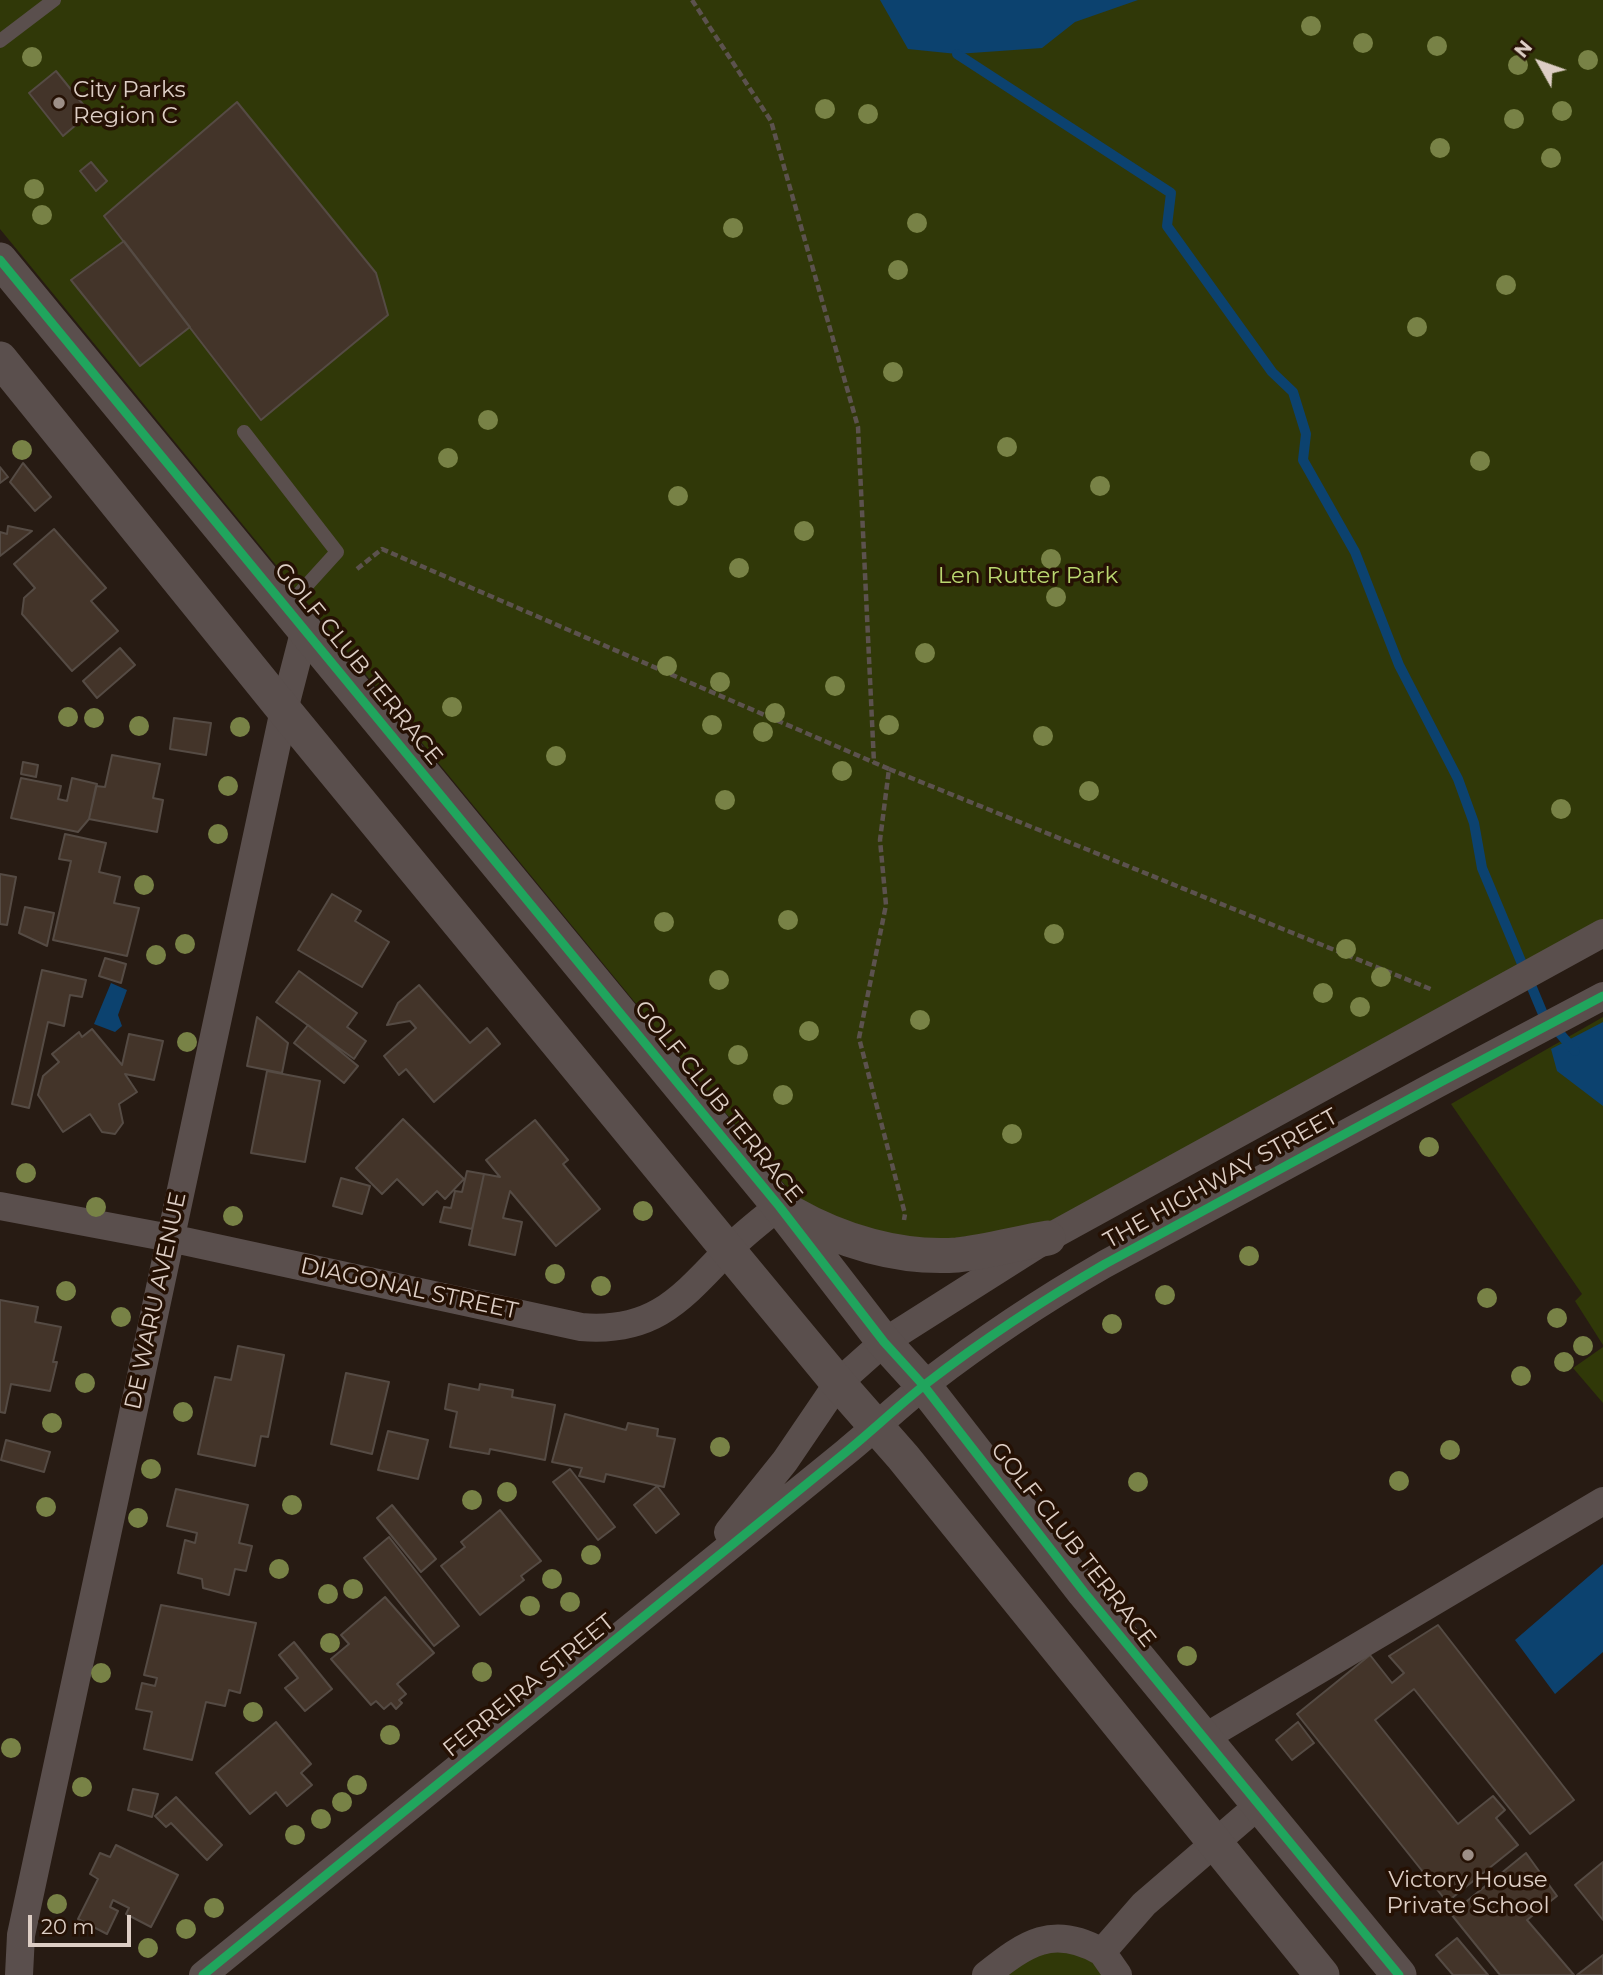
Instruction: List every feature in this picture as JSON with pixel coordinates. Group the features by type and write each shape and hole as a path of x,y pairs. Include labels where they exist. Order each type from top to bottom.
{"street":[{"name":"GOLF CLUB TERRACE","path":"0,260 779,1206 884,1342 924,1386 1084,1592 1399,1975"},
{"path":"0,359 284,710 838,1383 877,1426 1322,1975"},
{"name":"DE WARU AVENUE","path":"19,1975 21,1935 284,710 296,618"},
{"name":"THE HIGHWAY STREET","path":"838,1383 884,1342 1048,1238 1603,933"},
{"name":"THE HIGHWAY STREET","path":"877,1426 987,1338 1064,1288 1600,998"},
{"name":"DIAGONAL STREET","path":"0,1206 170,1238 581,1327 602,1329 624,1326 658,1315 705,1276 728,1250 779,1206"},
{"path":"779,1206 836,1236 899,1252 957,1255 1048,1238"},
{"name":"FERREIRA STREET","path":"666,1599 743,1516 785,1461 838,1383"},
{"name":"FERREIRA STREET","path":"203,1975 877,1426"},
{"path":"1205,1738 1603,1501"},
{"path":"1102,1952 1144,1904 1260,1804"},
{"path":"986,1975 1037,1940 1056,1938 1102,1952 1118,1975"}],"lane":[{"path":"0,41 54,0"},
{"path":"244,432 337,552 296,618"}],"path":[{"path":"692,0 771,121 858,427 874,763"},
{"path":"351,574 382,550 874,763 1440,993"},
{"path":"889,769 880,840 886,905 859,1038 905,1214 899,1252"}],"green space":[{"name":"Len Rutter Park","path":"0,0 1603,0 1603,926 1042,1227 916,1243 803,1207 0,229"},
{"path":"1603,1017 1603,1345 1575,1301 1582,1294 1451,1104"},
{"path":"1603,1347 1603,1403 1573,1368"},
{"path":"1047,1949 1087,1956 1106,1975 1005,1975"}],"water":[{"path":"880,0 1138,0 1075,22 1042,48 957,54 908,49"},
{"path":"111,983 127,990 118,1015 122,1026 115,1032 94,1024"},
{"path":"1603,1022 1603,1106 1557,1071 1551,1049"},
{"path":"1603,1564 1603,1652 1555,1694 1515,1640"}],"building":[{"name":"City Parks Region C","path":"56,71 90,113 63,136 29,93"},
{"path":"237,102 376,273 388,315 261,420 104,216"},
{"name":"City Parks Region C","path":"91,162 107,181 96,191 80,171"},
{"path":"124,241 190,327 140,366 71,280"},
{"path":"23,463 51,497 35,511 10,482"},
{"path":"0,467 8,477 0,483"},
{"path":"8,526 32,531 0,556 0,532 7,534"},
{"path":"54,529 106,588 91,601 118,631 72,671 22,614 24,598 35,588 14,564"},
{"path":"120,648 135,665 97,698 83,681"},
{"path":"174,718 211,723 206,755 170,749"},
{"path":"112,755 160,764 153,798 163,800 157,832 89,819 96,786 105,787"},
{"path":"23,762 38,765 36,777 21,774"},
{"path":"21,778 61,786 58,799 67,801 72,778 97,784 89,819 78,832 11,818"},
{"path":"65,834 106,843 99,872 120,877 114,903 139,908 127,956 53,940 71,861 59,859"},
{"path":"0,874 16,877 7,925 0,924"},
{"path":"332,894 361,911 355,921 389,942 362,987 298,950"},
{"path":"25,907 54,913 47,946 19,933"},
{"path":"105,958 126,964 121,983 99,976"},
{"path":"42,970 86,980 82,997 70,995 64,1026 48,1022 29,1108 12,1104"},
{"path":"299,971 357,1013 347,1027 366,1041 354,1059 276,1002"},
{"path":"419,985 470,1043 487,1028 500,1044 434,1102 406,1069 399,1075 384,1056 416,1028 410,1021 387,1025 398,1003"},
{"path":"257,1017 288,1043 282,1073 247,1066"},
{"path":"308,1025 358,1066 344,1083 294,1043"},
{"path":"92,1029 122,1065 129,1034 163,1041 154,1080 125,1074 137,1092 119,1104 123,1123 115,1134 102,1132 90,1114 63,1132 38,1095 43,1076 59,1062 52,1054 79,1032 82,1037"},
{"path":"267,1071 320,1081 305,1162 251,1153"},
{"path":"403,1119 464,1179 445,1199 437,1191 423,1205 397,1179 382,1194 356,1168"},
{"path":"535,1120 568,1160 563,1164 600,1209 556,1246 510,1191 503,1218 522,1222 515,1255 469,1245 484,1174 500,1177 486,1160"},
{"path":"467,1171 484,1174 472,1229 440,1222 444,1207 451,1208 455,1191 462,1192"},
{"path":"341,1178 370,1186 362,1214 333,1206"},
{"path":"0,1300 38,1307 35,1322 61,1327 50,1391 11,1384 5,1413 0,1412"},
{"path":"238,1346 284,1355 268,1437 261,1436 255,1466 198,1454 215,1377 231,1380"},
{"path":"346,1373 389,1382 372,1454 331,1444"},
{"path":"449,1384 479,1390 480,1384 513,1390 512,1397 555,1405 545,1460 490,1449 489,1454 450,1447 457,1412 445,1409"},
{"path":"565,1414 626,1430 628,1423 658,1429 657,1436 675,1439 664,1487 606,1474 604,1482 579,1476 582,1468 552,1462"},
{"path":"388,1431 428,1440 418,1479 378,1470"},
{"path":"6,1440 50,1452 44,1472 1,1460"},
{"path":"570,1469 615,1527 598,1540 553,1482"},
{"path":"657,1486 679,1514 656,1533 634,1505"},
{"path":"176,1489 248,1505 239,1543 252,1546 246,1571 235,1569 229,1595 203,1588 202,1579 178,1573 185,1540 195,1543 197,1533 167,1526"},
{"path":"392,1505 436,1559 421,1572 377,1518"},
{"path":"500,1510 541,1561 521,1576 524,1580 480,1615 441,1566 465,1547 461,1542"},
{"path":"389,1537 459,1626 434,1646 364,1558"},
{"path":"385,1597 434,1653 397,1684 406,1694 399,1700 402,1703 396,1709 391,1703 384,1709 376,1701 371,1705 331,1659 349,1644 341,1635"},
{"path":"161,1605 256,1623 240,1693 229,1690 225,1706 206,1702 192,1760 144,1749 152,1712 136,1709 142,1683 155,1686 157,1678 144,1675"},
{"path":"1438,1625 1574,1800 1530,1834 1414,1689 1375,1720 1458,1824 1493,1796 1505,1810 1496,1818 1518,1845 1447,1902 1297,1714 1370,1655 1392,1683 1404,1673 1389,1656"},
{"path":"294,1642 332,1689 305,1711 285,1688 298,1678 279,1655"},
{"path":"276,1722 311,1764 301,1773 312,1785 287,1806 276,1792 250,1814 216,1773"},
{"path":"1298,1722 1314,1743 1292,1760 1276,1740"},
{"path":"133,1789 158,1794 152,1817 128,1810"},
{"path":"176,1797 222,1845 207,1860 171,1823 166,1827 155,1816"},
{"path":"116,1845 178,1875 151,1927 126,1914 129,1908 113,1900 110,1907 118,1911 107,1934 78,1919 98,1879 90,1874 100,1853 110,1857"},
{"path":"1526,1853 1557,1896 1527,1920 1574,1975 1500,1975 1451,1914"},
{"path":"1603,1862 1603,1920 1575,1885"},
{"path":"1457,1938 1488,1975 1453,1975 1436,1955"},
{"path":"1603,1955 1603,1975 1577,1975"}],"waterway":[{"path":"957,54 1171,193 1167,226 1272,372 1293,392 1306,434 1303,460 1355,552 1399,665 1458,779 1474,823 1482,868 1543,1014 1575,1051"}],"cycle path":[{"path":"0,260 779,1206 884,1342 924,1386 1084,1592 1399,1975"},
{"path":"203,1975 846,1452 917,1391 992,1336 1105,1264 1603,996"}],"place":[{"name":"City Parks Region C","path":"59,103"},
{"name":"Victory House Private School","path":"1468,1855"}]}
